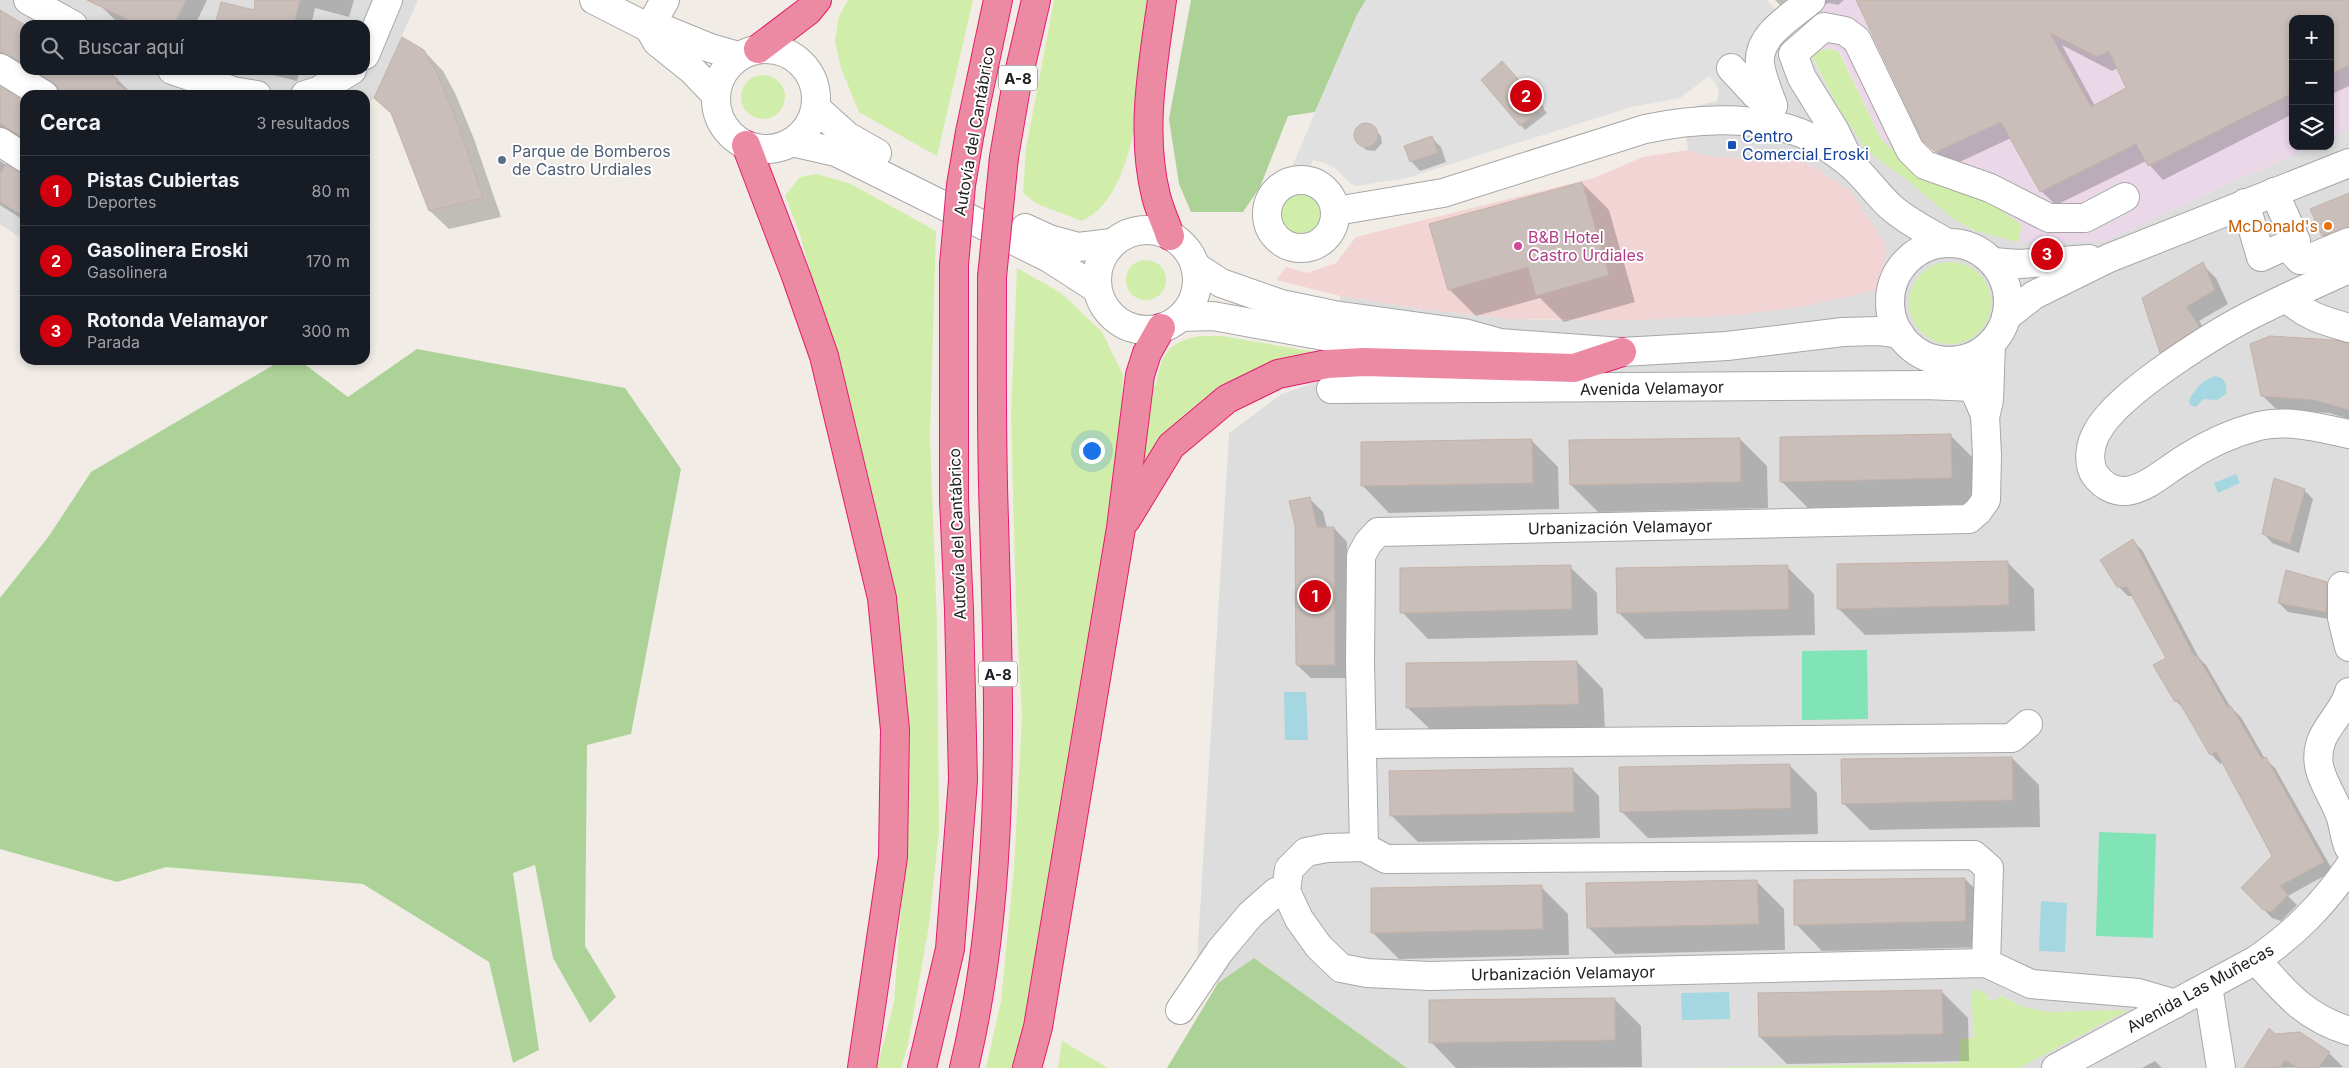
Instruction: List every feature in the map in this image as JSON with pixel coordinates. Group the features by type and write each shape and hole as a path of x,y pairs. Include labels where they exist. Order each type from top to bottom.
{"highway":[{"path":"748,52 808,11 817,0"},
{"name":"Autovía del Cantábrico","path":"922,1068 950,949 963,780 960,610 954,500 954,265 961,185 970,132 998,0"},
{"name":"Autovía del Cantábrico","path":"964,1068 988,934 998,767 999,692 992,473 992,277 1004,157 1017,82 1036,0"},
{"path":"1162,0 1151,80 1150,134 1156,196 1170,236"},
{"path":"746,145 824,356 882,598 896,730 893,857 862,1068"},
{"path":"1028,1068 1038,1027 1121,528 1140,376 1147,353 1171,322"},
{"path":"1121,528 1171,446 1227,398 1278,374 1327,364 1364,362 1574,368 1622,352"}],"street":[{"path":"28,0 64,20"},
{"path":"370,43 388,0"},
{"path":"594,0 649,28 666,30 710,48 748,52 785,52 797,59 807,69 817,94 816,108 811,122 803,134 792,142 778,148 762,150 746,145 733,137 723,125 716,110 715,94 719,79 727,66 748,52"},
{"path":"649,28 665,0"},
{"path":"1773,105 1762,70 1760,51 1764,41 1811,0"},
{"path":"1850,164 1836,131 1802,78 1794,54 1824,27 1846,31 1856,40 1910,150 1924,164 1990,188 2049,218 2085,218 2125,197"},
{"path":"649,28 657,42 692,70 715,94"},
{"path":"0,68 36,90"},
{"path":"1731,68 1755,94 1773,105 1796,131"},
{"path":"187,75 230,90"},
{"path":"320,90 344,75"},
{"path":"1796,131 1802,78"},
{"path":"816,108 847,136 863,146 1033,232 1078,247 1112,243"},
{"path":"1336,211 1443,194 1645,129 1667,124 1754,123 1796,131 1820,143 1850,164 1892,208 1947,243"},
{"path":"0,142 20,155"},
{"path":"792,142 836,152 1049,258 1097,289"},
{"path":"2006,317 2034,295 2109,258 2349,163"},
{"path":"2245,203 2260,256 2288,246 2296,242 2274,192"},
{"path":"1892,208 1911,257"},
{"path":"1171,322 1190,306 1195,294 1197,280 1195,266 1185,249 1170,236 1156,230 1140,230 1125,234 1112,243 1099,264 1097,289 1102,302 1110,314 1121,323 1134,328 1148,330 1171,322 1214,316 1357,342 1465,353 1500,343"},
{"path":"2288,246 2300,260 2308,259 2349,242"},
{"path":"1947,243 1972,247 1993,262 2004,279 2008,298 2006,317 2000,332 1990,344 1978,353 1964,359 1935,359 1910,345 1900,334 1894,323 1890,298 1897,275 1911,257 1934,245 1947,243"},
{"path":"1993,262 2048,263 2109,258"},
{"path":"1195,266 1221,283 1281,304 1334,315 1464,333 1500,343 1622,352 1727,346 1843,332 1878,331 1900,334"},
{"path":"2349,269 2262,309 2221,333 2180,358 2122,402 2096,432 2092,445 2092,467 2096,476 2111,489 2117,491 2129,490 2141,487 2181,461 2225,438 2262,426 2297,424 2349,434"},
{"path":"1843,332 1870,316 1890,298"},
{"path":"2287,298 2297,307 2318,319 2344,321"},
{"name":"Urbanización Velamayor","path":"1364,847 1360,662 1361,556 1368,543 1378,532 1969,518 1978,511 1986,500 1987,455 1985,415 1989,400 1990,344"},
{"name":"Urbanización Velamayor","path":"1949,360 1973,387 1985,415"},
{"name":"Avenida Velamayor","path":"1331,389 1917,385 1973,387"},
{"path":"2342,586 2342,618 2349,646"},
{"path":"2349,692 2322,739 2317,760 2321,780 2334,799 2342,820 2349,848"},
{"path":"1363,744 2012,738 2028,724"},
{"path":"1180,1010 1220,951 1250,915 1276,892 1286,891 1289,868 1306,852 1326,848 1364,847 1386,860 1974,855 1989,868 1986,963"},
{"name":"Avenida Las Muñecas","path":"2056,1068 2256,960 2282,943 2329,896 2349,867"},
{"name":"Urbanización Velamayor","path":"1286,891 1299,919 1318,947 1341,968 1367,973 1430,976 1986,963 2031,984 2138,993 2175,1004"},
{"path":"2256,960 2295,1002 2310,1015 2349,1031"},
{"path":"2208,986 2221,1068"}],"shaded area":[{"path":"0,0 418,0 374,98 370,101 370,90 20,90 20,238 0,224"},
{"path":"1366,0 1767,0 1782,17 1716,84 1709,76 1680,98 1631,107 1407,178 1356,186 1350,183 1335,168 1325,163 1313,160 1309,170 1292,167 1357,15"},
{"path":"1821,0 2349,0 2349,129 2334,136 2334,15 2289,15 2289,150 2303,150 2102,242 2018,242 2022,225 1912,168 1881,139 1840,52 1831,49 1819,50 1811,54 1794,23"},
{"path":"1782,17 1794,23 1838,107 1864,146 1952,218 1976,231 2018,242 2102,242 2303,150 2334,150 2334,136 2349,129 2349,1068 2019,1068 2127,1010 2047,1012 2021,1006 2000,995 1998,1001 1971,995 1974,1039 1961,1063 1686,1068 1407,1068 1254,958 1218,983 1197,961 1229,433 1282,394 1332,377 1340,296 1423,309 1509,319 1572,320 1736,315 1802,307 1837,298 1786,156 1772,162 1702,155 1688,150 1683,112 1698,110 1696,106 1717,101 1719,91 1716,84"},
{"path":"1688,150 1702,155 1772,162 1786,156 1817,169 1851,192 1886,245 1884,270 1875,290 1802,307 1736,315 1634,320 1509,319 1423,309 1340,296 1276,280 1286,267 1307,273 1336,263 1356,237 1594,178 1643,157"}],"green space":[{"path":"848,0 973,0 937,156 859,112 841,68 835,41 839,16"},
{"path":"1054,0 1148,0 1141,88 1136,122 1128,154 1117,183 1102,206 1082,221 1037,204 1023,193 1026,149"},
{"path":"1191,0 1366,0 1357,15 1315,112 1288,116 1260,187 1243,212 1191,212 1179,184 1169,119"},
{"path":"1831,49 1839,52 1881,139 1912,168 1974,192 2022,225 2018,242 1976,231 1952,218 1864,146 1838,107 1811,54 1819,50"},
{"path":"767,75 779,81 784,88 784,106 779,113 772,118 759,119 747,113 742,106 741,93 747,81 754,76"},
{"path":"817,174 851,184 936,231 930,436 937,624 939,830 929,925 908,1044 901,1068 877,1068 894,1002 908,810 903,682 819,303 800,234 785,196 800,177"},
{"path":"1305,192 1313,195 1319,201 1322,213 1319,225 1313,231 1297,234 1289,231 1283,225 1280,209 1283,201 1289,195"},
{"path":"1146,260 1160,266 1166,280 1160,294 1146,300 1132,294 1126,280 1132,266"},
{"path":"1942,262 1958,262 1973,269 1984,280 1991,295 1988,319 1979,332 1958,344 1942,344 1927,337 1916,326 1909,311 1909,295 1916,280 1927,269"},
{"path":"1017,268 1061,293 1102,332 1123,375 1119,471 1055,890 1015,1068 986,1068 1001,1001 1014,869 1022,716 1016,606 1011,413"},
{"path":"1200,336 1222,336 1321,353 1269,364 1223,386 1195,406 1171,429 1141,469 1149,385 1156,386 1163,358 1173,346"},
{"path":"417,349 625,388 681,469 631,734 587,745 585,946 616,997 590,1023 553,958 535,865 513,873 539,1050 513,1063 489,962 363,884 166,867 117,882 0,849 0,598 49,536 91,472 273,365 306,365 348,397"},
{"path":"1867,650 1868,719 1802,720 1802,651"},
{"path":"2099,832 2156,834 2153,938 2096,936"},
{"path":"1254,958 1407,1068 1167,1068 1218,983"},
{"path":"1975,989 1987,994 1987,999 1998,1001 1999,995 2021,1006 2047,1012 2128,1010 2019,1068 1686,1068 1960,1063 1960,1039 1974,1038 1971,995"},
{"path":"1062,1041 1108,1068 1058,1068"}],"water":[{"path":"2215,376 2222,378 2226,385 2226,394 2217,400 2203,399 2196,407 2190,405 2189,400 2203,382"},
{"path":"2236,474 2240,483 2218,493 2214,483"},
{"path":"1284,692 1306,692 1308,740 1285,740"},
{"path":"2041,901 2067,903 2065,952 2039,951"},
{"path":"1729,992 1730,1019 1682,1020 1681,993"}],"building":[{"path":"87,0 186,0 176,20 129,20"},
{"path":"255,0 300,0 295,20 216,20 221,2 254,10"},
{"path":"1856,0 2349,0 2349,65 2334,72 2334,15 2289,15 2289,95 2148,166 2136,144 2040,192 2001,122 1936,152 1923,141","holes":["2050,33 2097,57 2109,51 2126,88 2091,107"]},
{"path":"0,10 20,22 20,62 0,52"},
{"path":"402,37 424,50 437,73 456,119 483,198 429,211 391,113 374,98"},
{"path":"1502,61 1544,108 1520,126 1481,80"},
{"path":"41,75 112,75 118,79 116,83 128,90 59,90 53,82"},
{"path":"0,86 20,99 20,136 0,123"},
{"path":"1366,123 1375,126 1378,135 1375,144 1366,147 1357,144 1354,135 1357,126"},
{"path":"1432,136 1438,153 1410,162 1404,146"},
{"path":"6,164 20,171 20,214 0,202 0,173"},
{"name":"B&B Hotel Castro Urdiales","path":"1582,182 1609,275 1536,296 1528,267 1448,290 1429,224"},
{"path":"2349,193 2349,227 2322,236 2310,209"},
{"path":"2203,262 2215,290 2186,307 2200,327 2160,353 2142,298"},
{"path":"2270,336 2334,340 2349,343 2349,410 2314,400 2261,396 2250,344"},
{"path":"1951,434 1952,478 1780,482 1780,437"},
{"path":"1740,438 1741,482 1570,485 1569,440"},
{"path":"1532,439 1533,483 1361,486 1361,442"},
{"path":"2274,478 2305,489 2290,544 2262,534"},
{"path":"1310,497 1317,527 1334,527 1335,665 1296,665 1295,526 1289,501"},
{"path":"2133,539 2194,656 2197,655 2228,708 2231,706 2262,759 2266,757 2324,862 2280,886 2288,895 2271,912 2262,909 2241,888 2272,856 2216,751 2210,755 2178,700 2175,702 2153,665 2166,658 2127,587 2117,587 2100,560"},
{"path":"2008,561 2009,605 1837,609 1837,564"},
{"path":"1571,565 1572,609 1400,613 1400,568"},
{"path":"1788,565 1789,609 1617,613 1616,568"},
{"path":"2286,570 2327,582 2326,612 2278,603"},
{"path":"1577,661 1579,704 1406,708 1406,663"},
{"path":"2012,757 2013,800 1842,804 1841,759"},
{"path":"1790,764 1791,808 1620,812 1619,767"},
{"path":"1573,768 1574,812 1390,816 1389,771"},
{"path":"1965,878 1966,921 1794,925 1794,880"},
{"path":"1757,880 1759,924 1587,928 1586,883"},
{"path":"1542,885 1543,929 1371,933 1371,888"},
{"path":"1942,990 1943,1034 1759,1037 1758,993"},
{"path":"1615,998 1615,1040 1429,1043 1429,1000"},
{"path":"2269,1028 2275,1034 2300,1032 2330,1052 2318,1068 2298,1068 2285,1060 2279,1068 2244,1068"}],"place":[{"name":"Gasolinera Eroski","path":"1526,96"},
{"name":"Centro Comercial Eroski","path":"1732,145"},
{"name":"Parque de Bomberos de Castro Urdiales","path":"502,160"},
{"name":"McDonald's","path":"2328,226"},
{"name":"B&B Hotel Castro Urdiales","path":"1518,246"},
{"name":"Rotonda Velamayor","path":"2047,254"},
{"name":"Pistas Cubiertas","path":"1315,596"}]}
